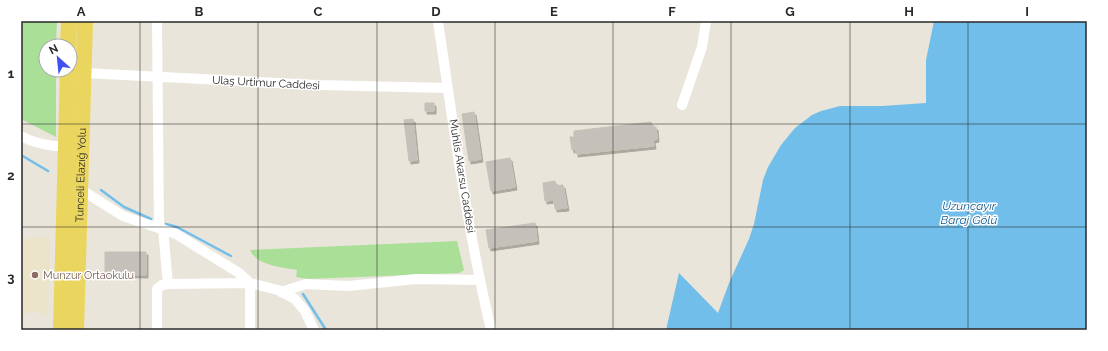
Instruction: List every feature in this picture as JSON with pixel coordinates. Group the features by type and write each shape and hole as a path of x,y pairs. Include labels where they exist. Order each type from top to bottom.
{"main road":[{"path":"68,38 69,21"},
{"name":"Tunceli Elazığ Yolu","path":"76,330 85,21"},
{"name":"Tunceli Elazığ Yolu","path":"61,330 68,78"}],"street":[{"path":"157,21 161,229 168,284"},
{"name":"Muhlis Akarsu Caddesi","path":"438,21 471,232 480,280 492,330"},
{"path":"682,105 702,47 706,21"},
{"name":"Ulaş Urtimur Caddesi","path":"84,73 157,78 318,85 448,88"},
{"path":"21,136 28,140 48,146 66,147"},
{"path":"80,189 123,216 176,234 239,273 250,283 250,330"},
{"path":"281,292 306,284 348,286 416,279 480,280"},
{"path":"157,330 157,289 162,285 250,283 281,292 295,299 305,311 314,330"}],"shaded area":[{"name":"Munzur Ortaokulu","path":"50,237 48,317 37,312 27,313 21,319 21,239"}],"green space":[{"path":"21,21 57,21 56,38 38,38 38,78 56,78 56,137 21,119"},
{"path":"457,241 464,270 460,273 308,279 296,277 297,270 277,267 264,263 253,255 250,250"}],"water":[{"name":"Uzunçayır Baraj Gölü","path":"934,21 1087,21 1087,330 666,330 679,273 718,313 729,283 749,239 754,224 763,180 768,167 781,145 795,128 812,115 840,106 882,106 926,103 926,60"}],"building":[{"path":"425,103 434,103 434,111 425,111"},
{"path":"474,112 481,159 469,161 462,114"},
{"path":"413,119 417,160 409,161 404,120"},
{"path":"651,122 652,127 656,127 657,139 653,140 654,146 576,154 576,149 572,150 570,137 574,137 574,131"},
{"path":"510,158 515,187 491,191 486,162"},
{"path":"555,181 556,186 563,185 567,208 555,209 554,200 545,201 543,183"},
{"path":"535,223 537,241 489,248 486,230"},
{"path":"105,252 146,252 146,275 105,274"}],"waterway":[{"path":"21,155 48,171"},
{"path":"101,190 124,207 151,219"},
{"path":"166,224 177,227 231,256"},
{"path":"303,294 326,330"}],"place":[{"name":"Munzur Ortaokulu","path":"35,275"}]}
